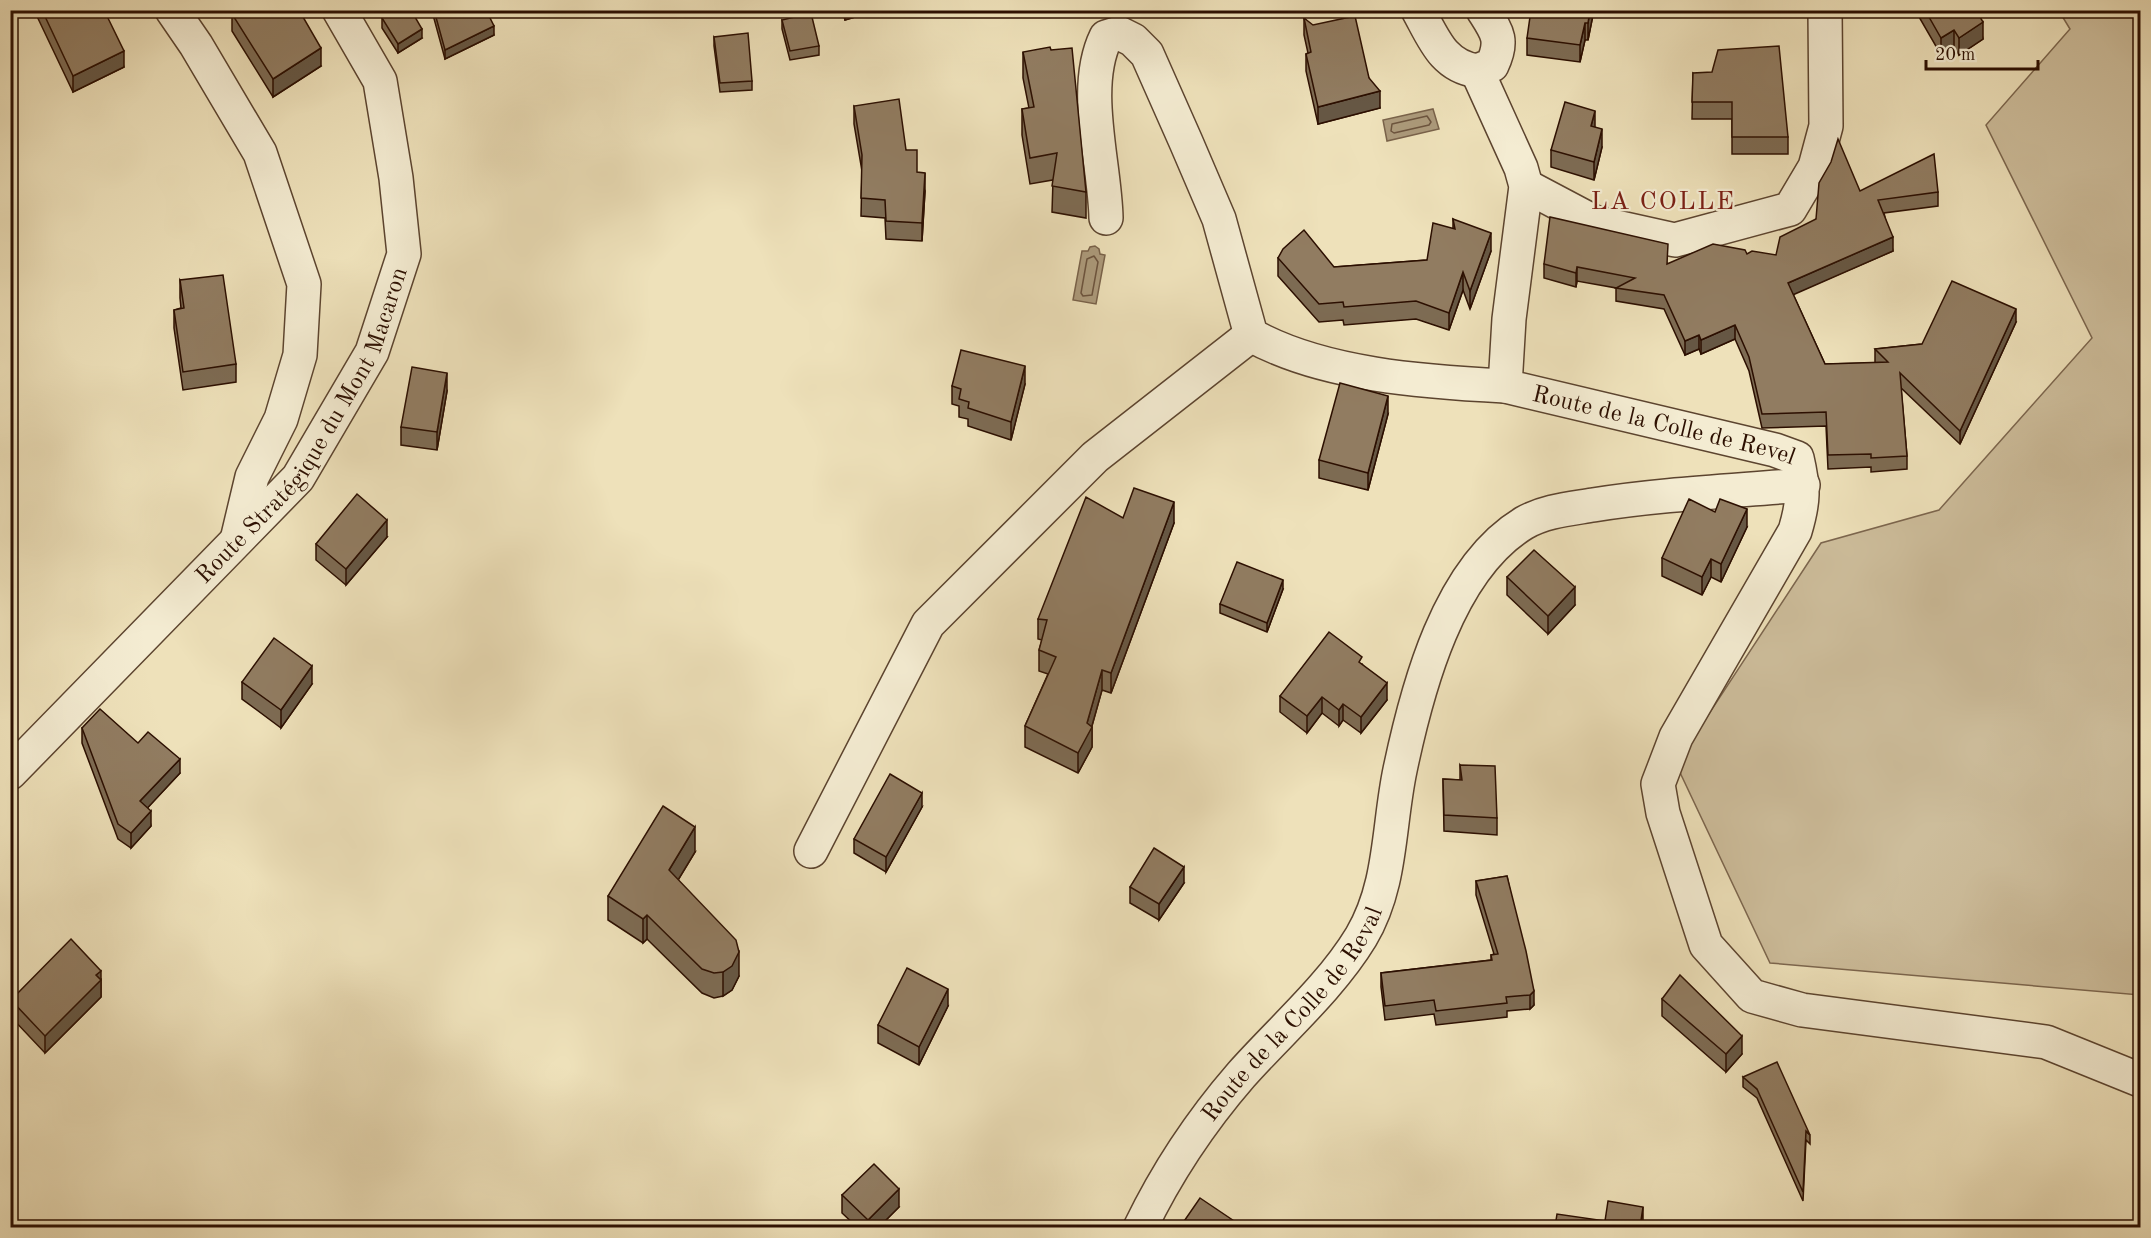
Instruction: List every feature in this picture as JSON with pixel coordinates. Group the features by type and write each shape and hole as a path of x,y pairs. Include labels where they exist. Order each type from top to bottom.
{"street":[{"path":"172,10 196,45 261,153 304,284 300,355 281,419 252,477 236,542"},
{"name":"Route Stratégique du Mont Macaron","path":"10,773 298,478 372,352 404,254 396,178 380,81 339,10"},
{"path":"1418,10 1444,57 1461,69 1477,71 1492,65 1499,51 1498,34 1483,10"},
{"path":"1526,186 1594,222 1675,240 1790,209 1815,167 1826,126 1825,10"},
{"path":"1106,218 1095,83 1100,50 1106,37 1119,33 1133,40 1147,54 1186,142 1219,219 1251,335"},
{"name":"Route de la Colle de Revel","path":"1398,781 1408,733 1432,656 1456,598 1478,564 1524,524 1547,513 1630,499 1803,485 1797,458 1774,450 1505,386 1509,319 1526,186 1521,168 1477,71"},
{"path":"1251,335 1302,358 1341,367 1450,383 1505,386"},
{"path":"811,851 928,624 1095,457 1251,335"},
{"path":"1803,485 1803,504 1795,531 1676,737 1658,784 1663,813 1706,945 1752,996 1802,1010 2046,1042 2140,1080"},
{"name":"Route de la Colle de Reval","path":"1140,1227 1155,1196 1213,1111 1239,1078 1329,978 1361,937 1385,881 1398,781"}],"shaded area":[{"path":"2059,11 2140,11 2140,995 1770,963 1676,764 1821,543 1939,510 2092,338 1986,125 2070,29"}],"water":[{"path":"1433,109 1439,129 1387,141 1383,120"},
{"path":"1095,246 1099,249 1100,254 1105,255 1096,304 1073,300 1082,251 1088,251 1090,247"}],"building":[{"path":"42,10 104,10 124,51 73,76"},
{"path":"237,10 299,10 321,48 273,79 232,14"},
{"path":"394,10 411,10 422,29 398,44 382,18"},
{"path":"434,10 486,10 494,26 445,50"},
{"path":"1539,10 1590,10 1580,45 1527,38 1530,17"},
{"path":"1925,10 1976,10 1983,22 1959,38 1954,30 1941,38"},
{"path":"811,13 819,46 790,51 782,20"},
{"path":"1355,16 1369,78 1380,91 1318,107 1306,54 1311,52 1304,18 1313,25"},
{"path":"748,33 752,81 720,83 714,37"},
{"path":"1779,46 1788,137 1732,137 1732,102 1692,102 1693,73 1712,72 1718,50"},
{"path":"1050,47 1051,50 1072,48 1086,192 1052,186 1057,153 1030,158 1022,109 1034,107 1023,52"},
{"path":"899,99 906,150 917,150 917,172 925,173 922,223 886,221 885,200 861,198 862,155 854,106"},
{"path":"1565,102 1595,111 1591,126 1602,129 1594,162 1551,150"},
{"path":"1838,139 1860,191 1934,154 1938,192 1878,200 1893,237 1788,283 1825,364 1888,362 1875,349 1922,344 1952,281 2016,309 1960,431 1900,373 1907,456 1871,458 1871,454 1828,455 1826,412 1762,414 1749,357 1735,325 1701,340 1699,335 1685,341 1664,295 1616,288 1635,278 1577,267 1576,273 1544,264 1550,217 1668,244 1667,264 1713,244 1745,250 1747,254 1752,251 1776,255 1780,237 1816,219 1819,183 1831,162"},
{"path":"1453,219 1491,233 1470,291 1463,272 1449,313 1416,301 1344,307 1343,302 1319,304 1278,258 1283,249 1304,230 1334,267 1427,260 1433,223 1455,229"},
{"path":"223,275 236,364 183,372 174,310 184,308 180,280"},
{"path":"961,350 1025,366 1011,422 968,408 969,402 959,399 961,389 952,386"},
{"path":"412,367 447,373 437,432 401,427"},
{"path":"1340,383 1388,396 1368,473 1319,460"},
{"path":"1134,488 1174,502 1111,673 1102,670 1087,723 1092,727 1078,753 1025,726 1056,657 1039,650 1047,620 1038,619 1086,497 1123,518"},
{"path":"357,494 387,520 346,569 316,544"},
{"path":"1689,499 1715,512 1720,499 1747,509 1721,564 1711,559 1702,577 1662,558"},
{"path":"1534,550 1575,587 1548,616 1507,577"},
{"path":"1237,562 1283,580 1267,623 1220,604"},
{"path":"1329,632 1362,657 1359,662 1387,683 1361,717 1343,704 1339,710 1322,697 1307,716 1280,696"},
{"path":"274,638 312,666 281,710 242,682"},
{"path":"100,709 138,743 148,732 180,759 140,801 151,811 131,833 118,824 82,728"},
{"path":"1460,765 1495,766 1497,818 1444,815 1443,779 1462,780"},
{"path":"890,774 922,793 886,857 854,839"},
{"path":"663,806 695,827 669,870 736,940 739,952 732,966 723,972 714,973 702,969 647,915 643,919 608,896"},
{"path":"1154,848 1184,867 1159,904 1130,887"},
{"path":"1507,876 1534,991 1530,995 1506,997 1507,1003 1436,1011 1434,1000 1385,1006 1381,973 1492,960 1491,955 1498,954 1476,881"},
{"path":"71,939 101,971 96,975 101,980 45,1036 11,1000"},
{"path":"907,968 948,989 919,1047 878,1025"},
{"path":"1680,975 1742,1036 1726,1054 1662,999"},
{"path":"1777,1062 1810,1135 1806,1131 1803,1192 1757,1089 1743,1077"},
{"path":"874,1164 899,1189 868,1220 842,1195"},
{"path":"1200,1198 1243,1227 1180,1227"},
{"path":"1608,1201 1643,1207 1640,1227 1555,1227 1557,1214 1605,1221"},
{"path":"1839,1222 1871,1227 1838,1227"},
{"path":"1279,1224 1280,1227 1262,1227"}],"district":[{"name":"LA COLLE","path":"1663,200"}]}
